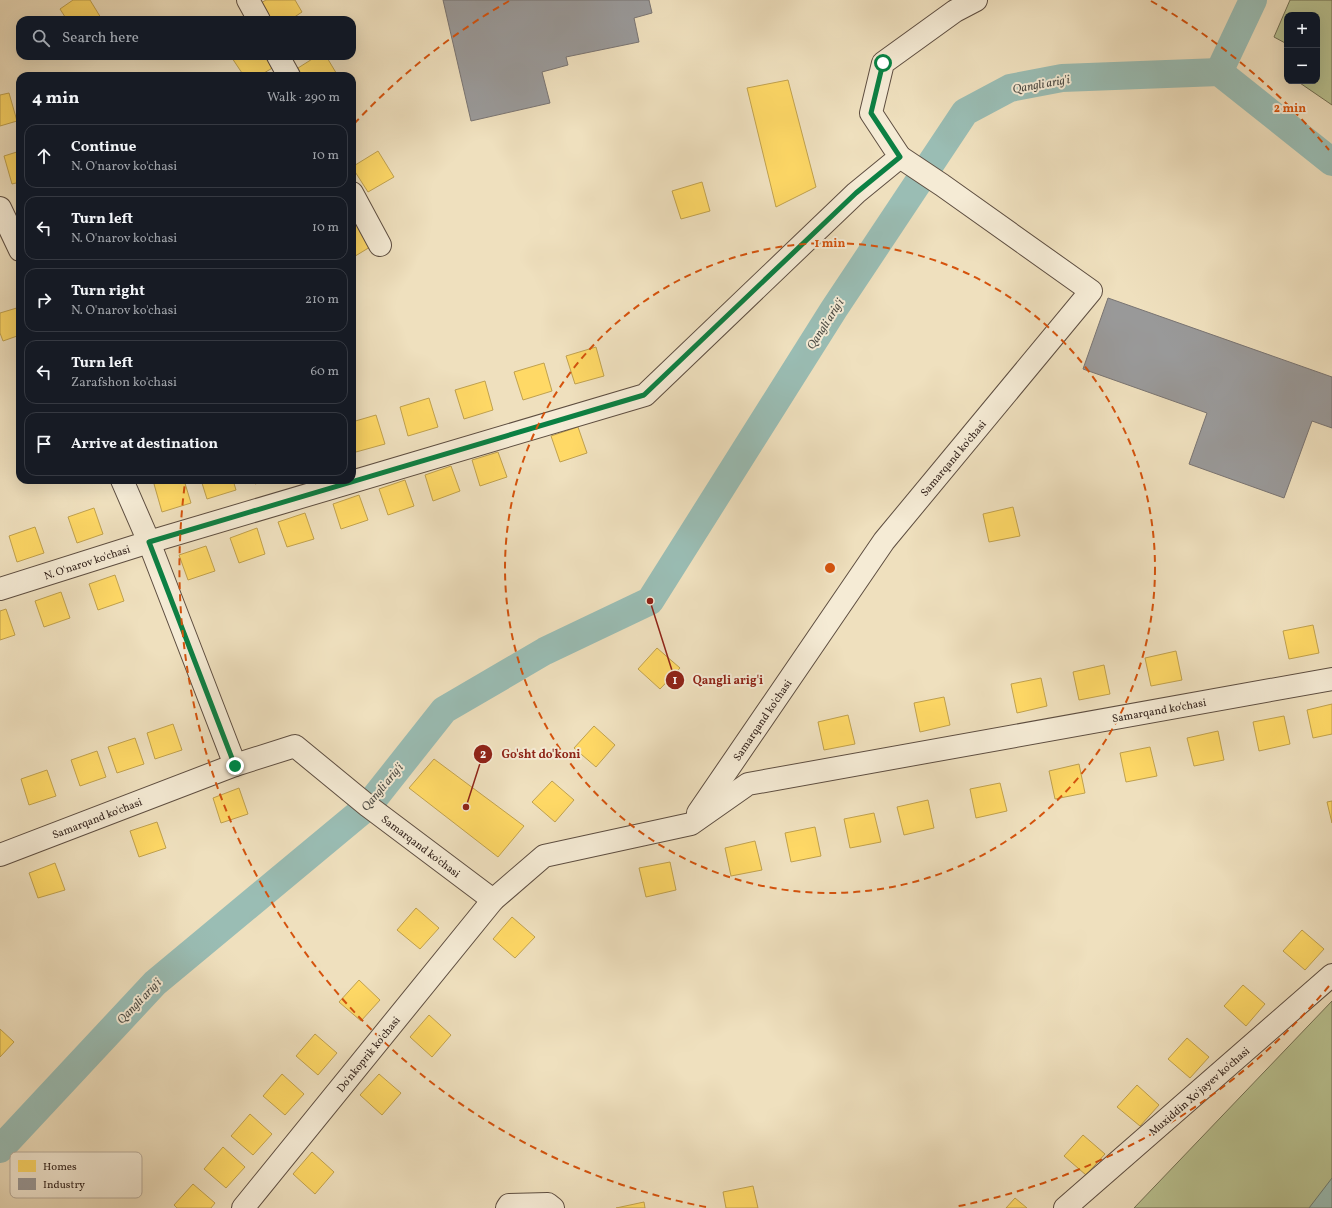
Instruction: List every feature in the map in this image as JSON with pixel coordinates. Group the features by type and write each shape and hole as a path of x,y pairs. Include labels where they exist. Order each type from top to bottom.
{"street":[{"path":"248,0 256,16"},
{"path":"900,157 871,113 883,63 954,6 976,0"},
{"path":"280,60 287,72"},
{"name":"Samarqand ko'chasi","path":"691,824 884,541 1091,291 942,185 900,157"},
{"name":"N. O'narov ko'chasi","path":"356,481 644,395 856,193 900,157"},
{"path":"356,200 380,245"},
{"path":"0,208 16,242"},
{"path":"124,484 149,542 235,766"},
{"name":"N. O'narov ko'chasi","path":"0,590 149,542 344,484"},
{"name":"Samarqand ko'chasi","path":"0,855 235,766 295,746 368,806 493,900 544,856 691,824 748,784 1332,679"},
{"name":"Do'nkoprik ko'chasi","path":"243,1208 493,900"},
{"name":"Muxiddin Xo'jayev ko'chasi","path":"1065,1208 1332,975"},
{"path":"507,1208 509,1205 548,1204 553,1208"}],"green space":[{"path":"1290,0 1332,0 1332,105 1301,84 1320,84 1320,12 1285,12"},
{"path":"1284,14 1284,42 1274,37"},
{"path":"1332,1001 1332,1208 1134,1208"}],"water":[{"path":"1332,1178 1332,1208 1309,1208"}],"building: Homes":[{"path":"73,0 90,0 100,16 64,16 60,9"},
{"path":"266,0 295,0 302,12 296,16 269,16 261,3"},
{"path":"233,60 270,60 274,67 266,72 241,72"},
{"path":"311,60 328,60 336,72 300,72 298,68"},
{"path":"788,80 816,187 776,207 747,88"},
{"path":"9,93 16,121 0,126 0,95"},
{"path":"378,151 394,177 368,192 356,173 356,165"},
{"path":"16,152 16,183 12,184 4,156"},
{"path":"702,182 710,211 681,219 672,191"},
{"path":"359,219 375,244 356,256 356,221"},
{"path":"16,308 16,336 3,341 0,333 0,313"},
{"path":"596,347 604,376 575,384 566,356"},
{"path":"544,363 552,391 523,400 514,372"},
{"path":"485,381 493,410 464,419 455,390"},
{"path":"429,398 438,427 408,436 400,407"},
{"path":"376,415 385,444 356,452 356,421"},
{"path":"578,427 587,453 560,462 551,436"},
{"path":"498,452 507,477 480,486 472,460"},
{"path":"451,466 460,491 433,501 425,475"},
{"path":"405,480 414,506 388,515 379,489"},
{"path":"154,484 185,484 191,503 162,512"},
{"path":"202,484 234,484 236,490 207,499"},
{"path":"359,495 368,520 341,529 333,504"},
{"path":"1013,507 1020,536 989,542 983,514"},
{"path":"94,508 103,534 77,543 68,517"},
{"path":"305,513 314,539 287,547 278,522"},
{"path":"35,527 44,553 17,562 9,536"},
{"path":"257,528 265,554 239,563 230,538"},
{"path":"206,546 215,571 188,580 179,555"},
{"path":"115,575 124,601 98,610 89,584"},
{"path":"61,592 70,618 44,627 35,601"},
{"path":"6,609 15,635 0,640 0,611"},
{"path":"1313,625 1319,653 1289,659 1283,631"},
{"path":"657,648 680,668 660,689 638,669"},
{"path":"1176,651 1182,680 1151,686 1145,658"},
{"path":"1104,665 1110,694 1079,700 1073,672"},
{"path":"1041,678 1047,706 1017,713 1011,684"},
{"path":"944,697 950,725 920,732 914,703"},
{"path":"1332,704 1332,734 1313,738 1307,710"},
{"path":"848,715 855,744 824,750 818,722"},
{"path":"1284,716 1290,744 1259,751 1253,722"},
{"path":"173,724 182,750 155,759 147,733"},
{"path":"594,726 615,745 596,767 574,748"},
{"path":"1218,731 1224,760 1194,766 1187,738"},
{"path":"135,738 144,764 117,773 108,747"},
{"path":"1150,747 1157,776 1126,782 1120,753"},
{"path":"97,751 106,777 80,786 71,760"},
{"path":"434,759 524,826 498,857 409,788"},
{"path":"1079,764 1085,793 1055,799 1049,771"},
{"path":"47,770 56,796 29,805 21,779"},
{"path":"552,781 574,800 555,822 532,802"},
{"path":"1000,783 1007,811 976,818 970,789"},
{"path":"239,788 248,814 221,823 213,798"},
{"path":"928,800 934,828 904,835 897,807"},
{"path":"1332,801 1332,823 1327,802"},
{"path":"874,813 881,842 850,848 844,819"},
{"path":"157,822 166,848 139,857 130,831"},
{"path":"815,827 821,856 791,862 785,833"},
{"path":"755,841 762,870 731,876 725,848"},
{"path":"670,862 676,890 646,897 639,868"},
{"path":"55,863 65,890 38,898 29,873"},
{"path":"416,908 439,928 420,949 397,930"},
{"path":"512,917 535,937 515,958 493,939"},
{"path":"1302,930 1324,949 1305,970 1283,951"},
{"path":"359,980 380,1000 361,1021 339,1002"},
{"path":"1243,985 1265,1004 1246,1026 1224,1006"},
{"path":"429,1015 451,1035 432,1057 410,1037"},
{"path":"0,1029 14,1042 0,1057"},
{"path":"315,1034 337,1053 318,1075 296,1056"},
{"path":"1187,1038 1209,1057 1190,1078 1168,1059"},
{"path":"282,1074 304,1094 285,1115 263,1096"},
{"path":"379,1074 401,1093 382,1115 360,1095"},
{"path":"1137,1085 1159,1105 1140,1126 1117,1107"},
{"path":"250,1114 272,1134 253,1155 231,1136"},
{"path":"1083,1135 1105,1154 1086,1175 1064,1156"},
{"path":"223,1147 245,1167 226,1188 204,1169"},
{"path":"312,1152 334,1172 315,1194 293,1174"},
{"path":"193,1184 215,1203 211,1208 177,1208 174,1205"},
{"path":"753,1186 758,1208 726,1208 723,1192"},
{"path":"1015,1198 1027,1208 1006,1208"},
{"path":"644,1202 645,1208 616,1208"}],"building: Industry":[{"path":"443,0 649,0 652,13 634,18 639,42 566,57 568,65 542,72 550,103 471,121"},
{"path":"1108,298 1332,377 1332,428 1312,421 1284,498 1189,464 1207,413 1083,369"}],"waterway":[{"path":"1219,72 1253,0"},
{"name":"Qangli arig'i","path":"0,1149 155,983 368,806 444,710 545,651 650,601 834,309 965,112 1010,88 1062,78 1219,72 1332,162"}],"place":[{"name":"Qangli arig'i","path":"650,601"},
{"name":"Go'sht do'koni","path":"466,807"}],"route":[{"path":"235,766 149,542 644,395 856,193 900,157 871,113 883,63"}]}
